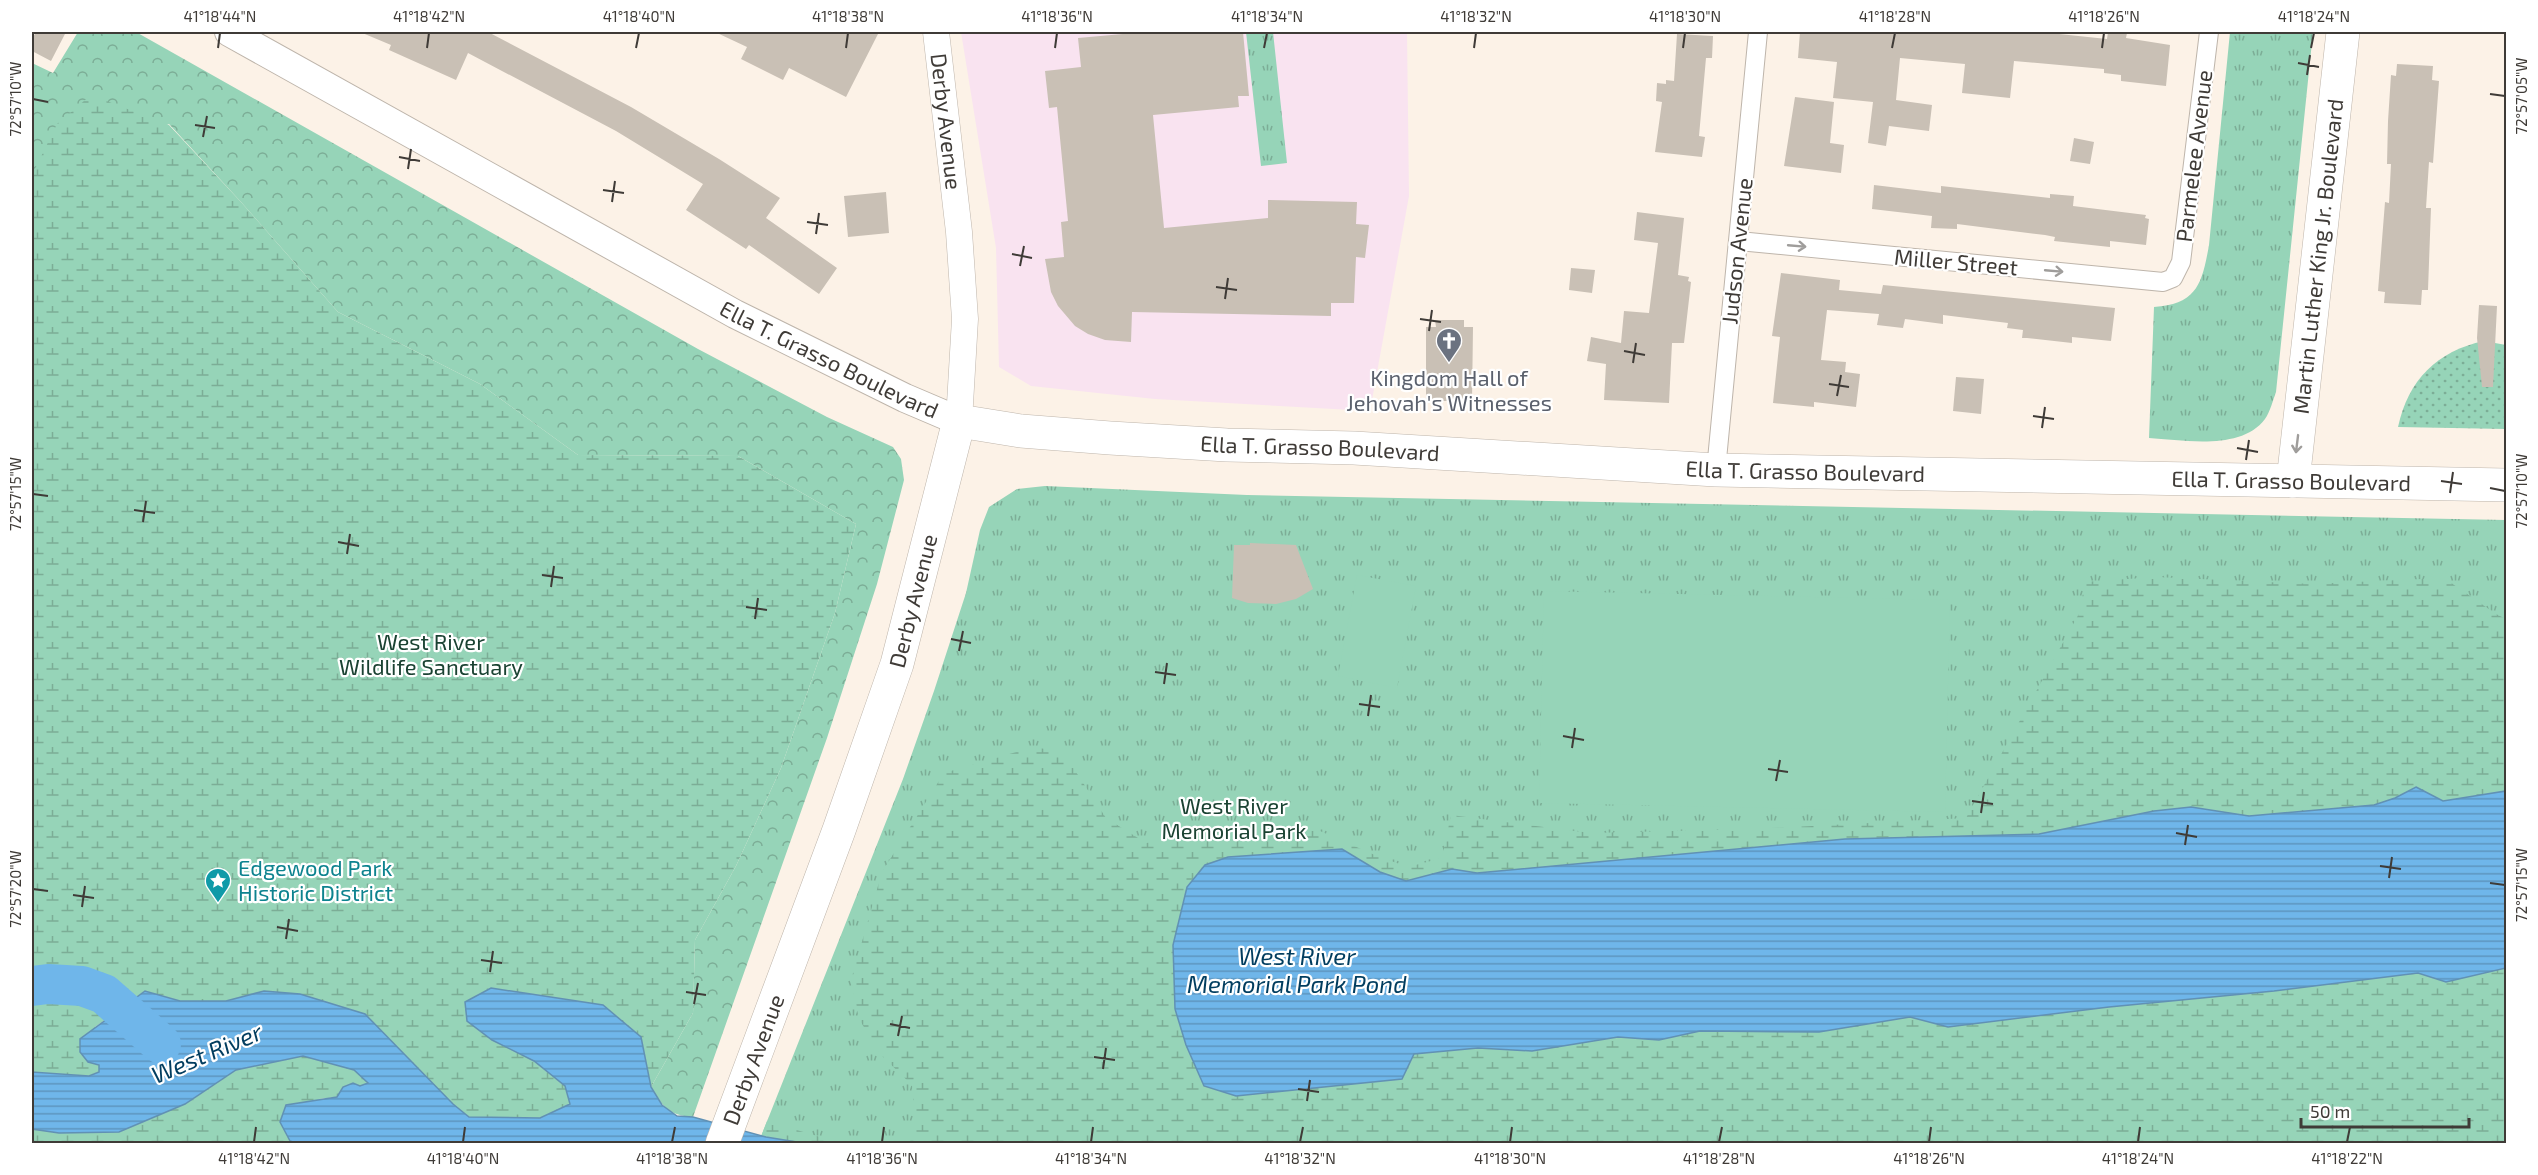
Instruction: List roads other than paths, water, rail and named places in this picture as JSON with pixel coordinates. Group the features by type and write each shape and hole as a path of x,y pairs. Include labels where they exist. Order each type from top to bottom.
{"highway":[{"name":"Martin Luther King Jr. Boulevard","path":"2293,481 2343,32"},
{"name":"Ella T. Grasso Boulevard","path":"959,421 1021,431 1110,438 1227,445 1354,448 1716,470 2506,485"},
{"name":"Derby Avenue","path":"726,1133 839,830 897,664 959,421"}],"main road":[{"name":"Derby Avenue","path":"936,32 959,232 965,319 959,421"},
{"name":"Ella T. Grasso Boulevard","path":"245,35 735,314 905,398 959,421"}],"street":[{"name":"Judson Avenue","path":"1716,470 1758,32"},
{"name":"Parmelee Avenue","path":"2172,278 2181,262 2209,32"},
{"name":"Miller Street","path":"1739,241 2163,282 2172,278"}],"water":[{"name":"West River Memorial Park Pond","path":"2416,787 2443,801 2506,791 2506,968 2446,982 2418,973 1948,1027 1910,1017 1819,1032 1700,1031 1659,1040 1618,1037 1532,1051 1478,1048 1414,1054 1402,1079 1236,1096 1204,1086 1186,1045 1175,1009 1173,945 1187,887 1205,865 1228,857 1342,849 1380,872 1406,881 1452,869 1477,873 1845,839 2039,834 2154,811 2191,807 2249,816 2374,805 2395,798"},
{"name":"West River","path":"491,988 603,1005 641,1037 651,1087 662,1105 677,1116 693,1117 766,1137 803,1143 296,1143 290,1141 280,1122 286,1105 337,1097 343,1087 353,1083 360,1086 368,1083 354,1070 303,1056 236,1070 185,1104 119,1132 59,1133 32,1129 32,1072 89,1076 99,1072 99,1065 88,1062 80,1052 80,1039 145,991 180,1001 226,1001 264,991 300,994 365,1014 453,1104 469,1117 540,1118 570,1104 565,1086 534,1061 492,1040 467,1021 465,1002"}],"waterway":[{"path":"32,986 48,984 82,986 104,994 161,1044"}],"place":[{"name":"Kingdom Hall of Jehovah's Witnesses","path":"1449,364"},
{"name":"Edgewood Park Historic District","path":"218,904"}],"park label":[{"name":"West River Wildlife Sanctuary","path":"431,654"},
{"name":"West River Memorial Park","path":"1234,818"}]}
